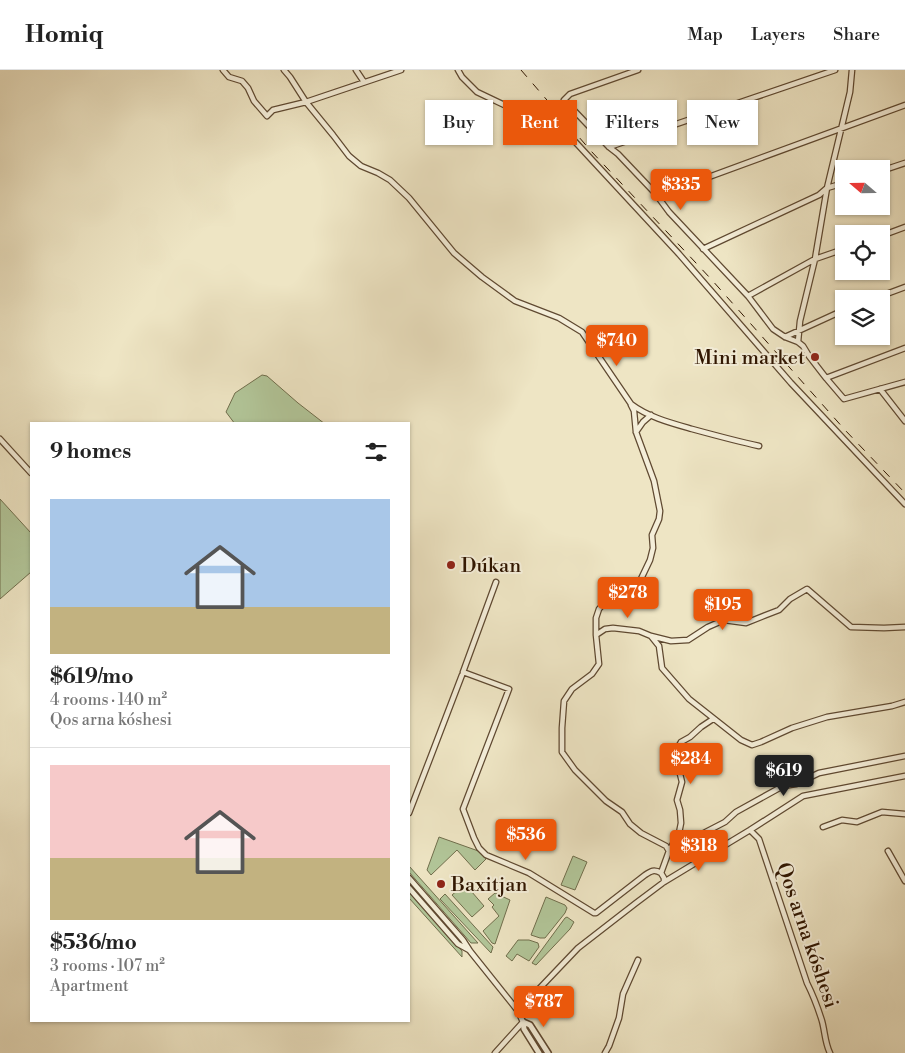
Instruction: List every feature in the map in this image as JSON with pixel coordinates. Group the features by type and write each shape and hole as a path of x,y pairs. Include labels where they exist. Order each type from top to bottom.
{"street":[{"path":"223,70 229,77 242,81 248,88 254,101 267,116 273,110 306,102 401,70"},
{"path":"284,70 306,102 349,156 361,166 390,180 409,198 454,253 482,277 515,301 559,318 582,332 634,411 636,432 654,482 660,511 659,519 652,535 653,548 650,560 640,581 606,600 598,609 596,635 599,664 592,674 572,689 564,701 562,752 575,770 606,801 622,812 630,824 641,833 666,846 669,851"},
{"path":"356,70 364,82"},
{"path":"458,70 462,77 477,92 567,133 679,254 791,383 905,504"},
{"path":"638,70 570,94 564,100 657,196 669,212 748,296 774,329 785,337 804,346 809,356 844,399 905,382"},
{"path":"609,148 835,70"},
{"path":"798,342 800,322 815,259 827,188 850,92 852,70"},
{"path":"657,196 905,105"},
{"path":"890,168 905,163"},
{"path":"703,249 819,195 827,188 835,186"},
{"path":"890,233 905,227"},
{"path":"748,296 815,259 835,252"},
{"path":"890,293 905,287"},
{"path":"785,337 835,314"},
{"path":"826,378 905,348"},
{"path":"880,390 905,421"},
{"path":"630,404 651,415 677,424 729,440 760,446"},
{"path":"636,432 651,415"},
{"path":"0,439 30,472"},
{"path":"410,810 496,582"},
{"path":"596,635 605,629 613,628 639,631 672,641 688,640 708,627 724,620 746,623 778,610 790,599 807,589 850,627 905,627"},
{"path":"652,636 659,646 662,668 689,699 741,740 752,745 792,728 827,717 905,702"},
{"path":"462,673 508,688 463,809 479,848 486,855 529,872 594,913 652,870 661,873 664,882"},
{"path":"661,873 669,851 679,833 681,823 677,800 682,782 677,762 677,749 681,742 713,719"},
{"path":"669,851 725,822 736,812 783,786 796,784 819,773 905,756"},
{"path":"518,1011 578,948 664,882 803,796 905,776"},
{"path":"823,827 842,820 857,822 882,812 905,814"},
{"name":"Qos arna kóshesi","path":"750,830 758,839 807,983 814,998 822,1022 826,1046 830,1053"},
{"path":"888,851 905,881"},
{"path":"410,879 463,940 518,1011 524,1029 539,1053"},
{"path":"410,889 458,944 470,951"},
{"path":"604,1053 609,1046 619,1018 622,994 638,960"},
{"path":"495,1053 523,1022"},
{"path":"523,1022 530,1025 548,1053"}],"green space":[{"path":"262,375 267,376 322,422 234,422 226,412 235,393"},
{"path":"0,499 30,532 30,573 0,599"},
{"path":"439,837 484,853 486,859 475,870 457,850 431,875 427,870"},
{"path":"573,856 587,862 575,890 561,885"},
{"path":"410,867 478,943 471,943 410,873"},
{"path":"465,884 484,906 472,917 452,895"},
{"path":"410,892 462,951 462,957 410,899"},
{"path":"495,893 510,900 495,944 492,943 483,931 499,916 492,907 494,905 488,899"},
{"path":"445,894 493,947 491,953 440,899"},
{"path":"546,897 565,905 567,908 545,938 540,938 531,935"},
{"path":"567,917 574,922 570,929 536,965 532,963 565,918"},
{"path":"518,940 529,940 538,943 539,947 529,961 517,954 512,961 506,956"}],"railway":[{"path":"521,70 591,151 711,279 845,430 905,493"}],"place":[{"name":"Mini market","path":"815,357"},
{"name":"Dúkan","path":"451,565"},
{"name":"Baxitjan","path":"441,884"}]}
